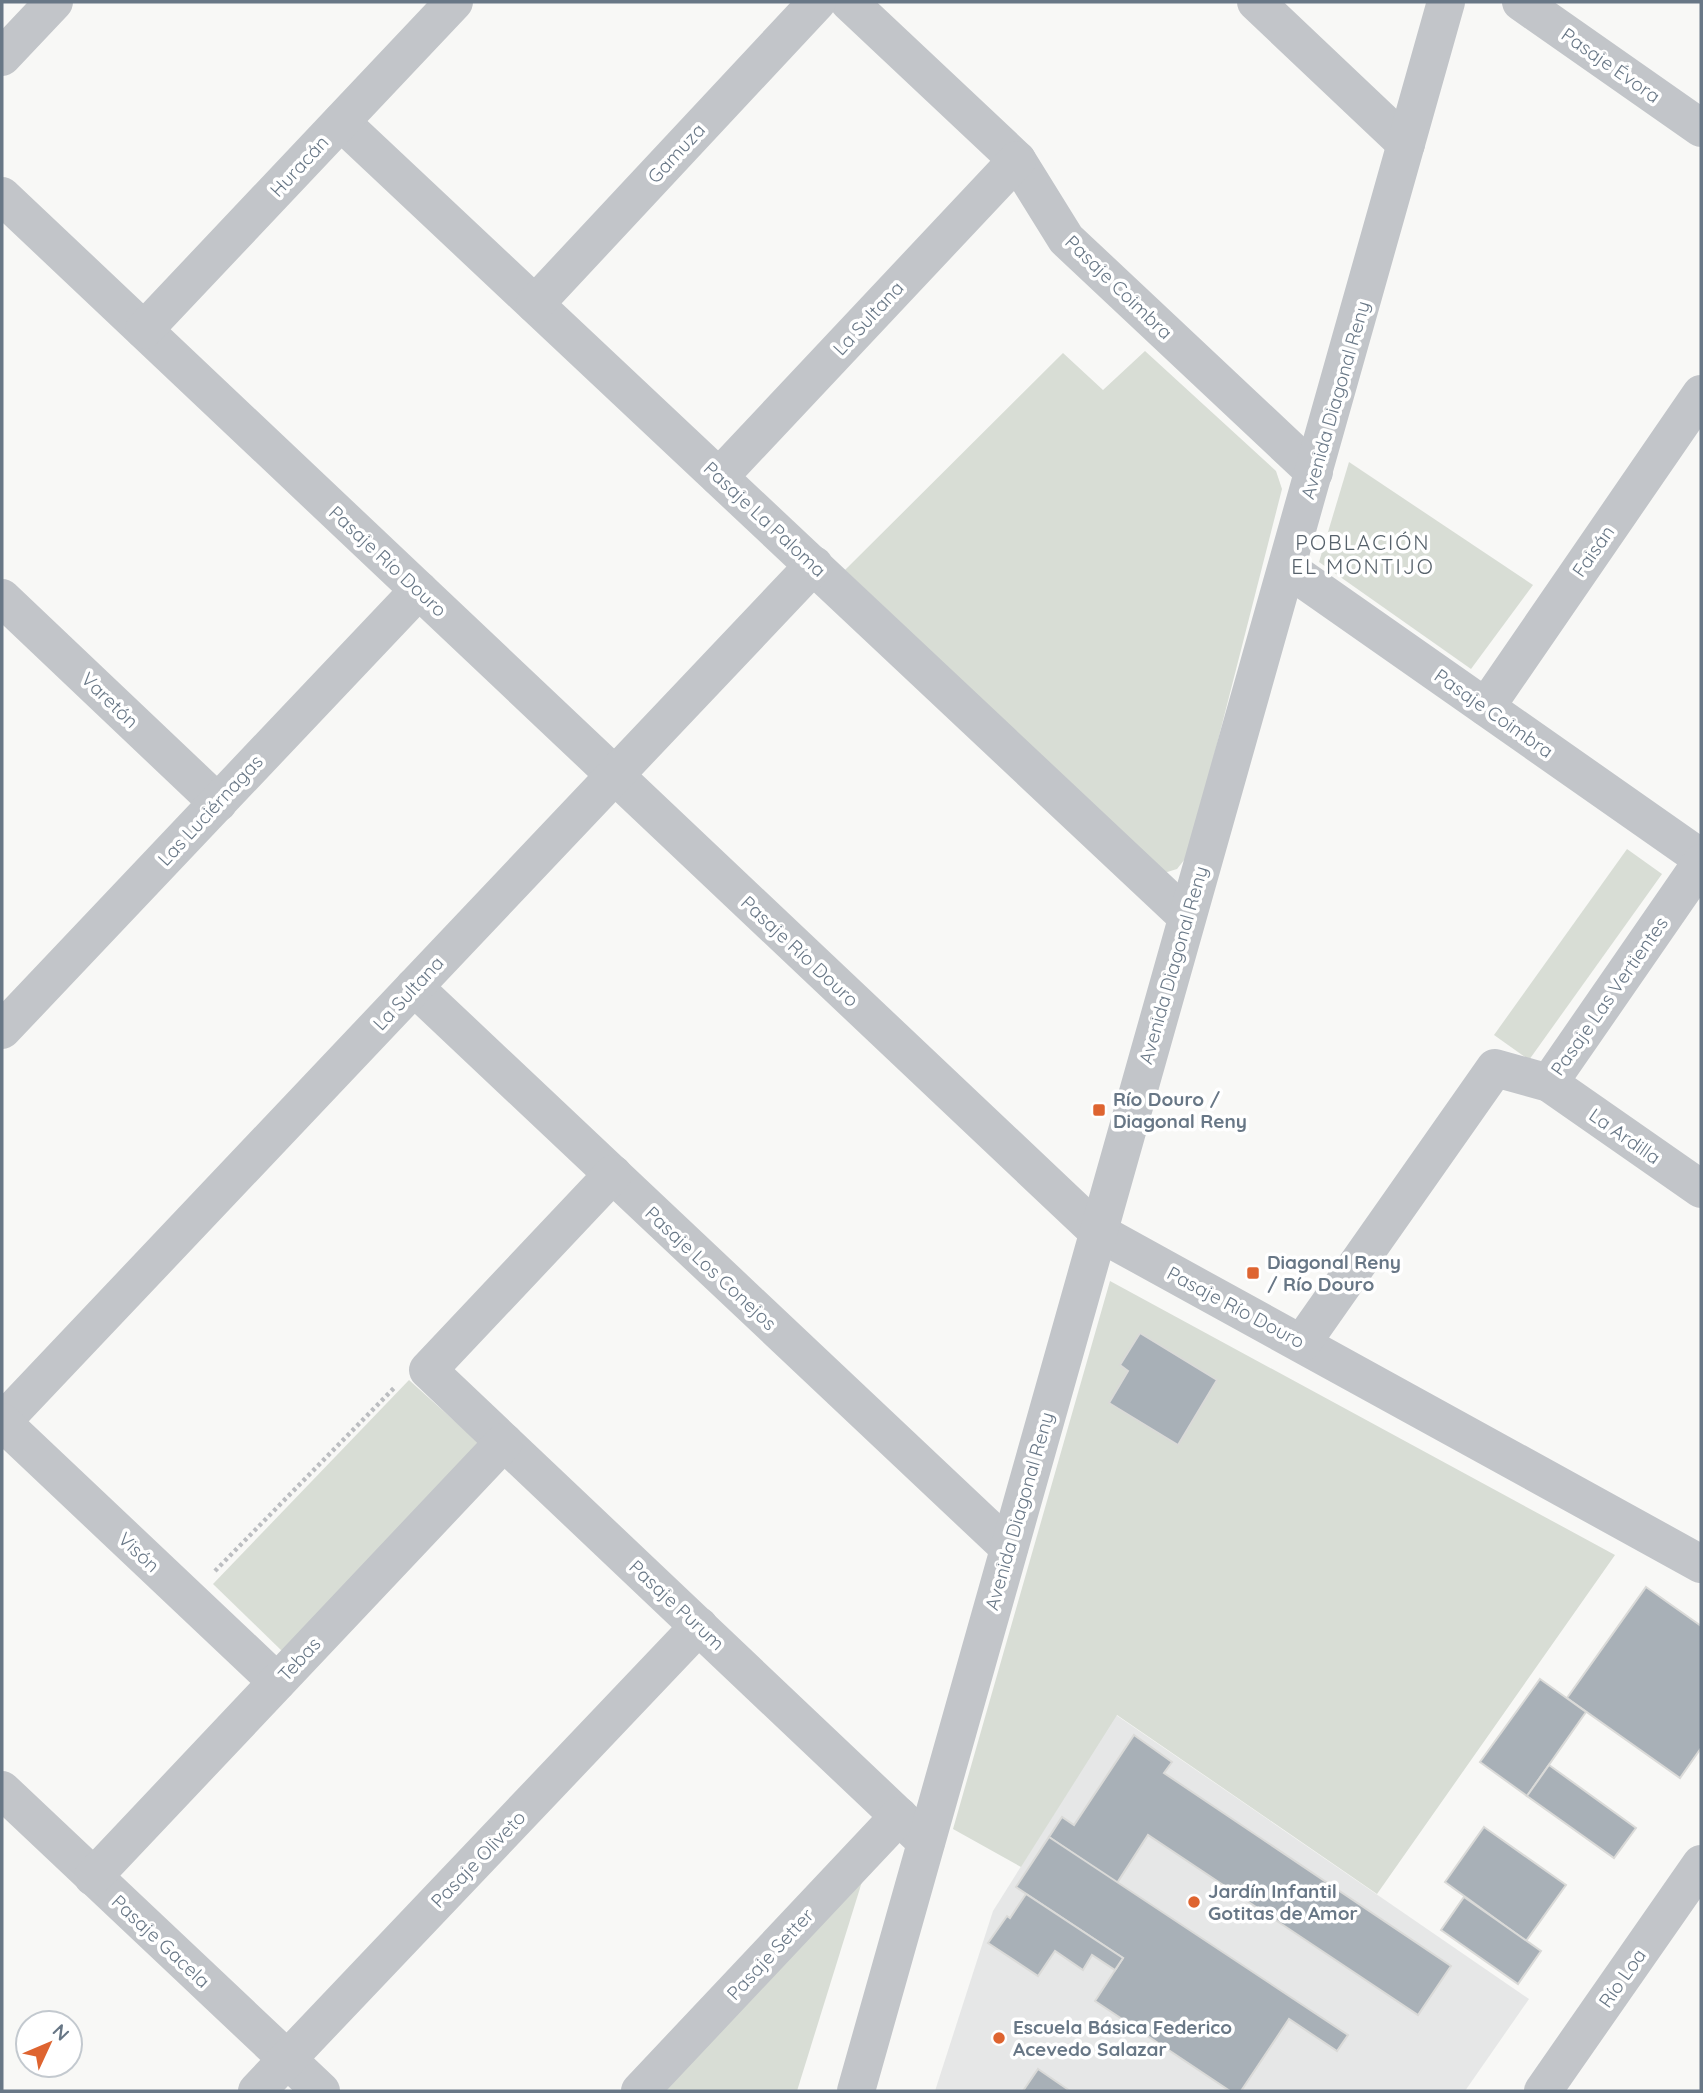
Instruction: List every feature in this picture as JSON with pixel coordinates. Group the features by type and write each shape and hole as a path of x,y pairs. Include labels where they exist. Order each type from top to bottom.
{"street":[{"path":"2,57 54,2"},
{"name":"Huracán","path":"144,330 454,2"},
{"name":"Gamuza","path":"535,304 817,2"},
{"name":"Pasaje Coimbra","path":"849,2 1017,160 1066,239 1314,472"},
{"path":"1255,2 1406,144"},
{"name":"Avenida Diagonal Reny","path":"856,2091 913,1829 1009,1549 1446,2"},
{"name":"Pasaje Évora","path":"1521,2 1701,128"},
{"name":"Pasaje La Paloma","path":"341,122 1187,916"},
{"name":"La Sultana","path":"719,477 1017,160"},
{"name":"Pasaje Río Douro","path":"2,196 1098,1232 1701,1564"},
{"name":"Faisán","path":"1486,707 1701,394"},
{"name":"La Sultana","path":"2,1422 814,565"},
{"name":"Pasaje Coimbra","path":"1287,568 1701,858"},
{"name":"Las Luciérnagas","path":"2,1030 419,590"},
{"name":"Varetón","path":"9,619 218,803"},
{"name":"Pasaje Las Vertientes","path":"1302,1343 1495,1068 1549,1083 1701,863"},
{"name":"Pasaje Los Conejos","path":"414,987 1009,1549"},
{"name":"La Ardilla","path":"1549,1083 1701,1189"},
{"path":"428,1370 612,1174"},
{"name":"Pasaje Purum","path":"428,1370 913,1829"},
{"name":"Visón","path":"2,1422 277,1682"},
{"name":"Tebas","path":"93,1877 504,1442"},
{"name":"Pasaje Oliveto","path":"257,2091 699,1626"},
{"name":"Pasaje Gacela","path":"2,1790 321,2091"},
{"name":"Pasaje Setter","path":"640,2091 913,1829"},
{"name":"Río Loa","path":"1543,2091 1696,1884"}],"path":[{"path":"189,1599 410,1372 428,1370"}],"shaded area":[{"path":"1145,351 1276,471 1282,489 1189,854 1177,869 1164,873 845,570 1063,353 1103,390"},
{"path":"1349,462 1533,585 1471,669 1319,562"},
{"path":"1627,849 1662,874 1529,1060 1494,1035"},
{"path":"1110,1281 1615,1555 1377,1894 1117,1715 1021,1867 953,1829"},
{"path":"409,1380 479,1443 284,1653 213,1584"},
{"name":"Jardín Infantil Gotitas de Amor","path":"1116,1715 1529,1999 1465,2091 935,2091 993,1911"},
{"path":"865,1872 797,2091 656,2091"}],"building":[{"path":"1140,1333 1217,1380 1178,1445 1109,1403 1128,1371 1120,1365"},
{"path":"1646,1587 1701,1626 1701,1748 1680,1778 1567,1698"},
{"path":"1540,1679 1586,1712 1527,1796 1480,1762"},
{"path":"1134,1735 1172,1762 1164,1773 1451,1966 1418,2015 1148,1835 1117,1883 1049,1837 1062,1817 1074,1825"},
{"path":"1549,1765 1636,1828 1614,1858 1527,1796"},
{"path":"1484,1827 1566,1885 1526,1941 1445,1882"},
{"path":"1049,1837 1348,2035 1337,2051 1289,2019 1241,2091 1230,2091 1095,2001 1123,1958 1016,1887"},
{"path":"1026,1894 1123,1958 1115,1970 1092,1955 1083,1970 1055,1951 1038,1976 988,1943"},
{"path":"1464,1897 1541,1951 1518,1984 1441,1930"},
{"path":"1038,2069 1070,2091 1023,2091"}],"place":[{"name":"Río Douro / Diagonal Reny","path":"1099,1110"},
{"name":"Diagonal Reny / Río Douro","path":"1253,1273"},
{"name":"Jardín Infantil Gotitas de Amor","path":"1194,1902"},
{"name":"Escuela Básica Federico Acevedo Salazar","path":"999,2038"}],"district":[{"name":"POBLACIÓN EL MONTIJO","path":"1363,554"}]}
